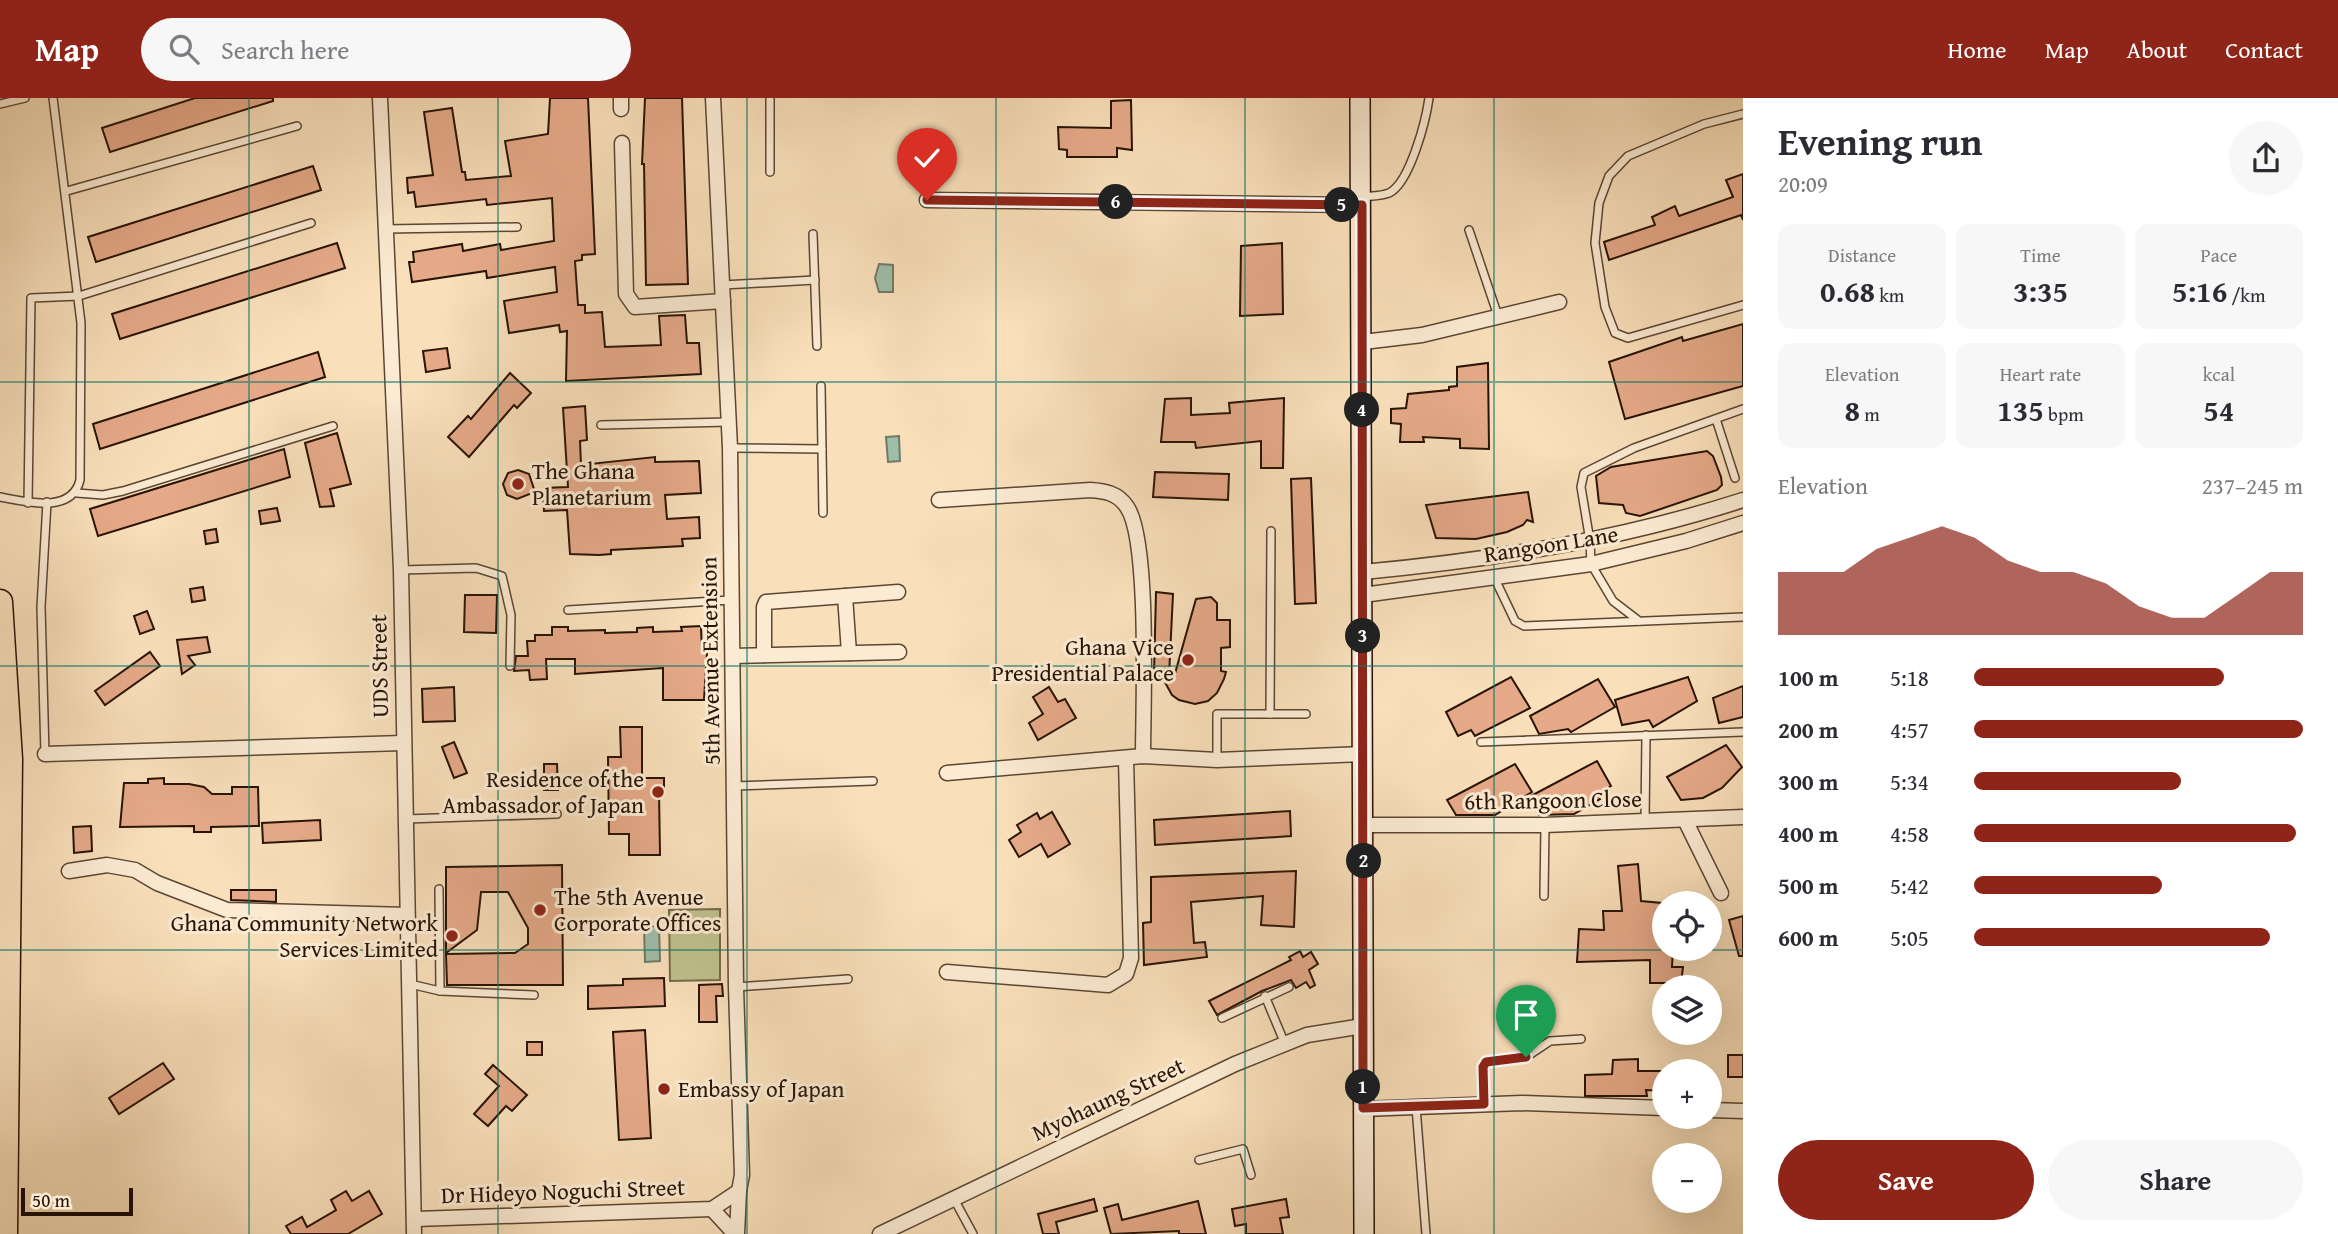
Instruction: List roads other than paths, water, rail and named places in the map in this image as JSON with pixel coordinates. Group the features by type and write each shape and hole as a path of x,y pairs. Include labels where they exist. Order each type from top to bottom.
{"highway":[{"path":"0,602 5,760 5,1234"}],"street":[{"name":"UDS Street","path":"380,98 401,570 416,1219 414,1234"},
{"name":"5th Avenue Extension","path":"713,98 730,448 742,1175 736,1234"},
{"path":"1360,98 1363,342 1364,1234"},
{"path":"622,143 626,294 630,301 635,307 723,301"},
{"path":"927,200 1362,201"},
{"path":"1363,342 1422,335 1559,302"},
{"path":"939,500 1090,491 1109,492 1126,504 1135,522 1140,547 1143,756"},
{"name":"Rangoon Lane","path":"1363,572 1480,561 1590,541 1743,500"},
{"name":"Rangoon Lane","path":"1363,595 1591,564 1686,541 1743,523"},
{"path":"764,655 766,601 898,592"},
{"path":"845,596 849,653"},
{"path":"733,656 899,652"},
{"path":"45,754 403,743"},
{"path":"947,773 1143,756 1217,760 1363,754"},
{"path":"947,972 1108,985 1126,974 1131,958 1126,759"},
{"name":"6th Rangoon Close","path":"1364,825 1545,825 1743,817"},
{"path":"1685,820 1720,891"},
{"path":"69,871 107,865 135,870 156,883 227,911 407,915"},
{"name":"Myohaung Street","path":"880,1234 899,1230 954,1198 1092,1130 1285,1044 1307,1035 1363,1026"},
{"path":"1363,1108 1484,1104 1652,1108"},
{"path":"1722,1110 1743,1111"},
{"path":"736,1234 712,1209 739,1191"},
{"name":"Dr Hideyo Noguchi Street","path":"416,1219 712,1209"}],"lane":[{"path":"0,104 26,98"},
{"path":"53,98 79,296 81,428 78,493"},
{"path":"769,98 770,172"},
{"path":"1362,201 1390,192 1402,180 1412,160 1429,98"},
{"path":"1743,114 1704,124 1628,156 1609,176 1598,203 1595,243 1605,307 1615,333 1628,338 1743,305"},
{"path":"66,191 297,126"},
{"path":"28,503 31,298 79,296 311,223"},
{"path":"385,229 517,226"},
{"path":"1469,230 1499,317"},
{"path":"813,234 817,346"},
{"path":"722,285 815,280"},
{"path":"821,386 823,513"},
{"path":"1639,621 1612,601 1591,564 1581,487 1584,474 1634,448 1743,409"},
{"path":"1716,419 1735,478"},
{"path":"601,425 729,422"},
{"path":"0,497 28,503 67,501 78,493 103,495 123,491 333,426"},
{"path":"730,448 822,449"},
{"path":"45,754 41,607 47,502"},
{"path":"1269,714 1271,531"},
{"path":"401,570 476,568 502,576 511,615 510,666"},
{"path":"1494,577 1515,621 1524,626 1577,626 1743,617"},
{"path":"568,610 732,600"},
{"path":"1217,760 1217,714 1306,714"},
{"path":"1481,742 1743,732"},
{"path":"1645,821 1646,735"},
{"path":"734,786 873,781"},
{"path":"405,819 557,814"},
{"path":"1544,896 1545,825"},
{"path":"439,889 440,991"},
{"path":"737,987 848,979"},
{"path":"409,984 440,991 534,995"},
{"path":"1222,1018 1289,986"},
{"path":"1265,996 1285,1044"},
{"path":"1484,1104 1483,1067 1486,1062 1526,1057 1550,1041 1581,1039"},
{"path":"1416,1107 1426,1234"},
{"path":"1199,1160 1242,1149 1251,1175"},
{"path":"954,1198 974,1234"}],"place":[{"name":"The Ghana Planetarium","path":"518,484"},
{"name":"Ghana Vice Presidential Palace","path":"1188,660"},
{"name":"Residence of the Ambassador of Japan","path":"658,792"},
{"name":"The 5th Avenue Corporate Offices","path":"540,910"},
{"name":"Ghana Community Network Services Limited","path":"452,936"},
{"name":"Embassy of Japan","path":"664,1089"}]}
